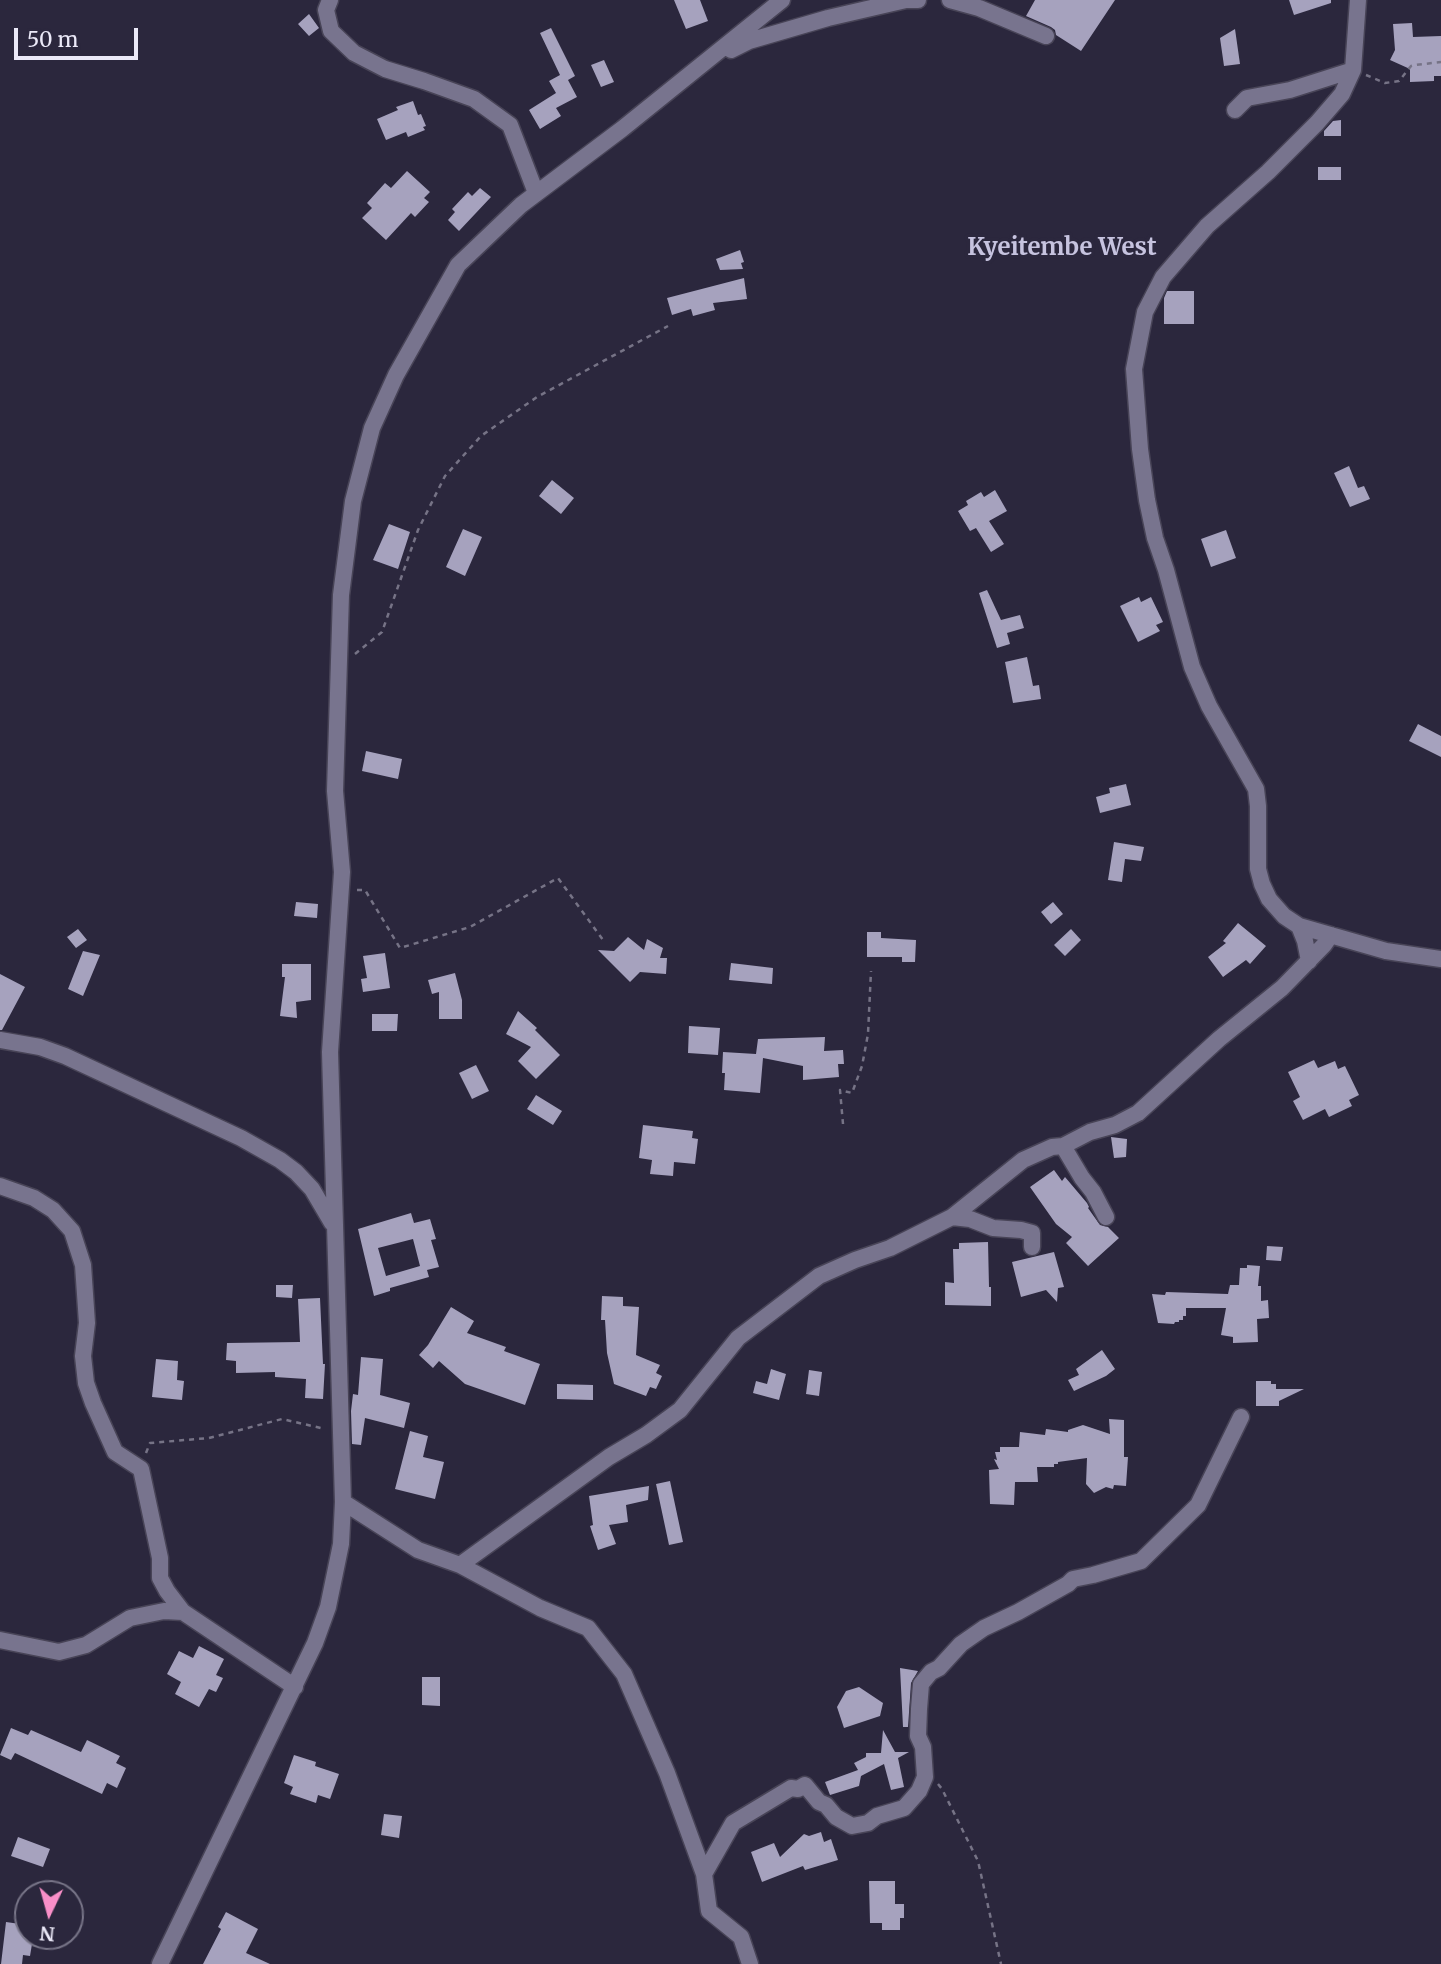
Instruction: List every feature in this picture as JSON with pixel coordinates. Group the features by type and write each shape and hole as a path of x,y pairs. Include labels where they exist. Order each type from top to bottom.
{"street":[{"path":"330,0 326,10 331,31 354,53 385,69 474,99 509,125 536,194"},
{"path":"706,61 749,41 828,18 906,0 918,0"},
{"path":"950,0 979,8 1046,36"},
{"path":"1358,0 1353,70 1342,94 1268,172 1207,226 1163,277 1145,312 1134,369 1140,449 1155,538 1192,667 1209,706 1256,789 1258,869 1269,899 1284,916 1299,926 1386,951 1441,958"},
{"path":"160,1964 315,1643 328,1607 341,1544 343,1502 330,1052 342,872 335,790 341,595 353,501 372,428 396,374 458,265 521,205 622,130 775,3"},
{"path":"1235,110 1247,98 1290,90 1353,70"},
{"path":"1299,926 1306,941 1309,961"},
{"path":"460,1565 609,1457 680,1410 738,1338 819,1276 890,1248 953,1217 1023,1160 1052,1147 1063,1146 1090,1132 1115,1125 1138,1113 1219,1039 1282,988 1331,935"},
{"path":"0,1040 40,1047 65,1056 260,1149 296,1172 312,1189 334,1225"},
{"path":"1063,1146 1106,1217"},
{"path":"0,1186 34,1198 53,1210 72,1231 83,1265 87,1323 83,1356 86,1383 115,1452 141,1469 160,1558 160,1578 167,1591 183,1612 295,1687"},
{"path":"953,1217 1032,1233 1032,1247"},
{"path":"704,1874 733,1823 791,1788 798,1789 805,1785 836,1817 852,1826 868,1823 877,1816 904,1808 919,1791 925,1777 923,1747 918,1735 919,1709 921,1684 931,1672 939,1668 961,1644 984,1628 1068,1584 1073,1578 1093,1575 1141,1560 1198,1505 1241,1417"},
{"path":"343,1502 418,1550 460,1565 540,1608 588,1628 624,1674 667,1773 704,1874 709,1911 741,1937 749,1963"},
{"path":"0,1640 60,1652 86,1644 130,1618 164,1611 183,1612"}],"path":[{"path":"1353,70 1385,83 1399,81 1411,66 1441,62"},
{"path":"339,667 382,632 418,530 445,476 481,436 537,397 668,326"},
{"path":"340,892 365,890 400,948 470,927 558,878 603,940"},
{"path":"843,1124 840,1090 852,1093 862,1066 868,1034 871,971"},
{"path":"141,1469 150,1443 209,1438 282,1419 340,1433"},
{"path":"924,1769 943,1789 978,1861 1001,1964"}],"building":[{"path":"674,0 700,0 708,21 686,29"},
{"path":"1035,0 1115,0 1081,51 1056,35 1051,27 1026,16"},
{"path":"1289,0 1331,0 1331,3 1294,15"},
{"path":"309,14 319,28 309,36 298,24"},
{"path":"1412,23 1413,37 1441,36 1441,76 1434,76 1434,81 1410,82 1410,69 1390,60 1395,50 1393,24"},
{"path":"551,28 575,76 568,80 577,97 556,108 561,116 540,129 529,110 556,93 549,81 560,75 540,33"},
{"path":"1235,29 1240,64 1224,66 1220,38"},
{"path":"604,60 614,82 601,87 591,65"},
{"path":"413,101 426,126 423,127 425,130 408,137 406,132 386,140 377,119 398,110 396,107"},
{"path":"1341,120 1341,136 1324,136 1324,131 1333,121"},
{"path":"1318,167 1341,167 1341,180 1318,180"},
{"path":"407,171 430,192 424,198 429,202 415,217 411,213 386,240 362,218 372,208 367,203 385,183 391,188"},
{"path":"480,188 491,197 459,231 448,220 455,212 452,209 468,192 472,196"},
{"path":"740,250 743,269 720,270 716,259"},
{"path":"744,278 747,299 713,303 715,310 693,316 691,309 672,315 667,298"},
{"path":"1167,291 1194,291 1194,324 1164,324 1164,298"},
{"path":"1349,466 1358,488 1364,486 1370,499 1350,507 1334,473"},
{"path":"552,480 574,498 561,514 539,496"},
{"path":"995,490 1007,511 989,521 1004,544 991,552 976,528 970,531 958,511 968,505 966,501 981,492 984,497"},
{"path":"389,524 410,532 398,569 373,560"},
{"path":"463,529 482,537 465,576 446,567"},
{"path":"1226,530 1236,558 1211,567 1201,539"},
{"path":"987,590 1001,620 1020,615 1024,628 1007,633 1010,644 997,648 979,593"},
{"path":"1139,597 1141,602 1151,597 1163,622 1156,625 1160,631 1138,642 1120,606"},
{"path":"1027,657 1033,686 1039,685 1041,699 1013,703 1005,662"},
{"path":"1418,724 1441,736 1441,757 1409,741"},
{"path":"366,751 402,759 398,779 362,771"},
{"path":"1126,784 1131,805 1100,813 1096,797 1110,793 1109,788"},
{"path":"1114,842 1144,847 1141,861 1125,859 1122,882 1108,880"},
{"path":"296,902 318,904 317,918 294,916"},
{"path":"1053,902 1063,914 1051,924 1041,912"},
{"path":"1238,923 1266,946 1250,964 1246,960 1223,977 1208,957 1226,943 1223,941"},
{"path":"78,929 87,940 76,948 67,937"},
{"path":"1071,929 1081,940 1065,956 1054,945"},
{"path":"867,932 881,932 881,938 916,940 915,962 902,962 902,957 867,957"},
{"path":"628,937 644,950 647,939 663,948 660,958 667,958 666,974 640,972 630,982 598,950 614,951"},
{"path":"83,951 100,955 83,996 68,989"},
{"path":"385,953 390,988 363,992 361,979 367,978 363,956"},
{"path":"731,963 773,968 772,984 729,980"},
{"path":"282,964 311,964 311,1000 296,1002 297,1018 280,1016 285,977 282,977"},
{"path":"455,973 462,1000 462,1019 439,1019 439,992 432,994 428,980"},
{"path":"0,974 25,987 2,1030 0,1030"},
{"path":"518,1011 560,1055 536,1079 518,1061 531,1047 506,1034"},
{"path":"372,1014 398,1014 397,1031 372,1031"},
{"path":"689,1026 720,1028 718,1055 688,1053"},
{"path":"825,1037 824,1051 843,1050 844,1064 838,1064 839,1077 803,1080 803,1066 763,1058 760,1093 724,1090 723,1052 756,1054 758,1039"},
{"path":"1314,1060 1318,1068 1335,1061 1338,1069 1345,1066 1359,1095 1349,1100 1352,1106 1329,1117 1325,1109 1303,1120 1293,1101 1300,1097 1288,1072"},
{"path":"476,1065 489,1091 472,1099 459,1073"},
{"path":"536,1095 562,1111 553,1125 527,1109"},
{"path":"643,1125 693,1131 692,1138 698,1139 695,1164 674,1162 673,1176 650,1174 652,1160 639,1158"},
{"path":"1111,1137 1127,1139 1126,1157 1114,1158"},
{"path":"1054,1170 1062,1181 1065,1177 1087,1203 1100,1225 1108,1227 1119,1238 1088,1266 1066,1243 1072,1237 1056,1224 1030,1187"},
{"path":"411,1213 414,1223 430,1219 436,1239 431,1240 439,1267 427,1270 429,1277 390,1288 390,1291 374,1296 358,1229","holes":["413,1239 420,1266 386,1276 378,1248"]},
{"path":"988,1242 991,1306 945,1305 945,1282 954,1283 953,1249 959,1249 959,1243"},
{"path":"1267,1246 1283,1247 1281,1261 1266,1260"},
{"path":"1054,1252 1064,1287 1058,1288 1057,1302 1046,1290 1021,1297 1012,1262"},
{"path":"1247,1265 1260,1266 1258,1286 1261,1286 1261,1301 1268,1300 1269,1318 1257,1319 1258,1342 1233,1343 1233,1337 1221,1335 1226,1308 1186,1308 1183,1320 1174,1324 1158,1323 1152,1294 1228,1294 1230,1285 1239,1285 1240,1268 1247,1268"},
{"path":"276,1285 293,1285 292,1298 276,1297"},
{"path":"602,1296 623,1297 623,1306 639,1307 636,1355 660,1365 656,1373 662,1376 656,1389 650,1387 646,1396 614,1384 607,1353 605,1320 601,1320"},
{"path":"320,1298 325,1364 323,1399 305,1398 306,1379 275,1377 275,1372 236,1373 236,1361 226,1360 227,1343 300,1342 298,1299"},
{"path":"451,1307 474,1321 467,1333 506,1347 504,1351 540,1364 525,1405 465,1384 439,1361 433,1368 419,1355"},
{"path":"1102,1350 1115,1369 1074,1391 1068,1380 1079,1375 1076,1369"},
{"path":"361,1357 383,1359 380,1395 410,1403 404,1428 365,1418 361,1445 352,1444 351,1411 353,1394 358,1395"},
{"path":"156,1359 178,1361 177,1380 184,1381 182,1400 152,1397"},
{"path":"771,1369 786,1374 779,1400 753,1393 756,1381 767,1384"},
{"path":"809,1370 822,1372 819,1396 806,1394"},
{"path":"1256,1381 1271,1381 1271,1384 1276,1384 1276,1389 1304,1389 1279,1401 1279,1406 1256,1406"},
{"path":"557,1384 593,1385 593,1400 557,1399"},
{"path":"1109,1419 1124,1420 1124,1457 1128,1457 1126,1486 1114,1485 1113,1489 1106,1487 1094,1493 1086,1484 1087,1458 1058,1462 1054,1467 1037,1467 1038,1482 1015,1482 1014,1505 990,1504 989,1470 999,1469 994,1459 997,1460 995,1452 1000,1452 1000,1447 1019,1447 1020,1432 1045,1435 1046,1429 1068,1432 1083,1425 1110,1434"},
{"path":"410,1431 428,1436 423,1457 444,1462 435,1499 395,1489"},
{"path":"670,1481 683,1542 669,1545 656,1484"},
{"path":"649,1486 648,1500 626,1505 628,1522 609,1525 616,1544 598,1550 590,1526 593,1525 589,1496"},
{"path":"199,1646 224,1659 216,1675 223,1678 216,1692 209,1689 199,1707 175,1694 181,1682 167,1674 179,1651 193,1658"},
{"path":"900,1668 918,1671 911,1683 908,1727 903,1727"},
{"path":"422,1677 440,1677 440,1706 422,1705"},
{"path":"859,1687 883,1703 880,1716 844,1728 837,1707 846,1691"},
{"path":"11,1728 28,1735 31,1730 81,1752 87,1740 120,1756 116,1763 126,1768 117,1788 107,1783 102,1794 15,1753 11,1760 0,1755"},
{"path":"883,1730 895,1752 909,1752 898,1758 904,1787 891,1790 884,1764 861,1776 859,1786 830,1795 825,1782 858,1770 854,1763 866,1757 866,1753 881,1753"},
{"path":"294,1755 316,1762 315,1766 339,1774 330,1799 318,1795 316,1803 290,1794 293,1787 284,1783"},
{"path":"384,1814 402,1816 399,1838 381,1835"},
{"path":"821,1832 824,1842 831,1839 838,1860 805,1870 803,1866 762,1882 751,1852 774,1843 780,1857 804,1834 809,1836"},
{"path":"18,1837 50,1849 43,1867 11,1856"},
{"path":"869,1881 895,1881 895,1904 904,1904 904,1918 900,1918 900,1930 882,1930 882,1923 870,1923"},
{"path":"226,1912 258,1929 246,1953 270,1964 203,1964 221,1929 218,1927"},
{"path":"6,1922 14,1923 14,1950 31,1950 30,1956 23,1955 22,1964 1,1964"}],"district":[{"name":"Kyeitembe West","path":"1062,248"}]}
